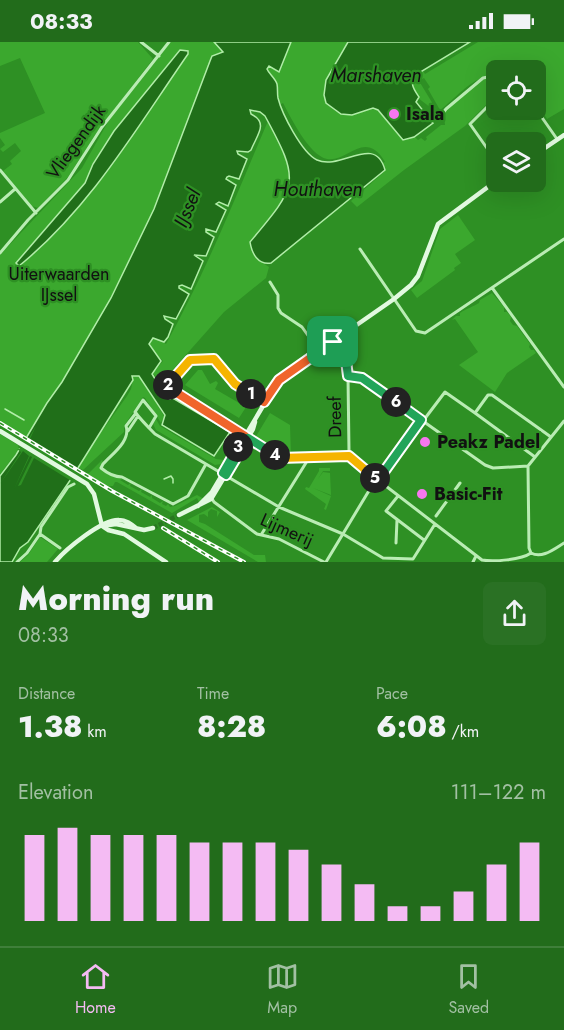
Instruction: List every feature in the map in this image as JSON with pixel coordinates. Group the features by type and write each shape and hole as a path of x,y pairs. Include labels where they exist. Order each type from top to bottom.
{"street":[{"path":"141,42 159,56"},
{"name":"Vliegendijk","path":"0,253 68,180 102,127 169,42"},
{"path":"440,117 446,109 486,77"},
{"path":"486,108 470,124 486,147"},
{"path":"543,120 557,140"},
{"path":"546,147 564,135"},
{"path":"0,170 36,213"},
{"path":"198,506 212,492 248,438 263,401 279,380 411,285 418,276 438,224 486,188"},
{"path":"0,202 15,189"},
{"path":"360,249 416,331 425,333 564,239"},
{"path":"270,282 278,295 279,310 302,327 319,351"},
{"path":"493,289 564,387"},
{"path":"333,342 346,361 348,376 362,378 488,467 528,466"},
{"path":"263,401 237,386 214,359 190,360 166,386 279,458 349,456"},
{"name":"Dreef","path":"348,376 349,456 476,556"},
{"path":"325,562 377,480 445,392 535,457"},
{"path":"475,413 491,394 551,436"},
{"path":"149,428 156,416 144,400 136,409 137,414 126,439 102,468 173,504 188,496 206,464"},
{"path":"137,414 155,434 279,507 343,534 383,558 413,560 435,524"},
{"path":"531,553 529,548 528,466 564,421"},
{"path":"0,431 90,487 102,526 124,534 163,561"},
{"path":"261,536 309,457"},
{"path":"179,515 213,500 224,474"},
{"path":"436,516 460,483"},
{"path":"17,562 27,553 40,534 41,527 68,487 74,484"},
{"path":"212,492 213,500"},
{"path":"398,495 386,511 424,540"},
{"name":"Lijmerij","path":"213,500 261,536 279,539 325,562"},
{"path":"396,543 397,519"},
{"path":"54,562 64,551 111,520 124,520 136,528 153,528"},
{"path":"40,534 48,537 60,548"},
{"path":"531,553 536,555 546,553 564,543"},
{"path":"473,562 476,556 490,562 525,557 531,553"}],"green space":[{"path":"0,42 138,42 153,59 97,132 68,177 38,208 32,206 3,171 12,164 10,161 21,151 15,143 3,152 0,149 5,145 0,138 0,133 45,113 20,58 0,66"},
{"name":"Uiterwaarden IJssel","path":"171,42 229,42 180,158 172,165 154,209 111,298 87,342 26,440 0,424 0,255 82,168 109,120"},
{"path":"291,42 348,42 328,80 326,103 341,114 347,115 371,109 378,110 404,140 415,137 425,141 426,137 441,125 445,125 446,110 482,79 486,78 486,105 465,126 357,207 351,201 384,172 382,163 385,162 378,152 370,148 356,149 334,159 327,159 314,151 283,103 281,104 278,99 276,83 267,69 269,66 278,72"},
{"path":"478,42 564,42 564,109 547,119 546,117 546,60 486,60 486,77 467,87 440,110 424,78 419,81 439,114 418,98 411,82 417,74 423,71 425,74"},
{"path":"268,121 286,156 291,178 290,186 281,204 250,242 261,262 269,267 266,278 224,312 160,384 153,373 163,361 149,344 155,337 166,344 181,317 220,234"},
{"path":"458,215 475,240 455,254 461,263 454,268 455,270 417,298 411,290 422,281 440,229"},
{"path":"492,293 504,307 504,312 511,317 510,321 517,326 530,344 531,350 536,353 507,373 495,392 459,365 478,352 455,319 452,320"},
{"path":"198,370 202,370 210,384 216,381 218,383 215,389 246,407 239,418 185,385"},
{"path":"139,375 164,416 161,423 143,397 124,426 124,432 83,470 73,475 127,396 133,380 131,377"},
{"path":"270,413 290,425 291,455 280,454 255,438"},
{"path":"156,419 160,426 216,459 224,460 221,464 215,465 156,430 153,424"},
{"path":"0,434 21,447 0,474"},
{"path":"102,460 100,467 105,472 124,479 120,480 128,485 131,483 130,486 139,491 142,489 141,492 150,497 152,495 152,498 160,503 163,501 162,504 166,506 168,504 170,507 175,506 197,495 204,499 199,502 197,498 172,513 117,482 109,486 115,491 86,473 89,473"},
{"path":"319,468 330,468 330,471 323,471 318,479 323,472 330,473 331,495 313,488 331,496 326,510 324,509 326,504 305,489 309,488"},
{"path":"212,507 220,512 217,517 217,511 211,509 208,517 204,514 199,515 199,522 254,555 265,555 266,562 258,562 187,520"},
{"path":"40,537 58,549 47,562 20,562 28,555"}],"water":[{"path":"214,42 291,42 279,72 269,66 267,69 276,82 280,105 299,142 311,156 326,162 365,153 374,154 380,159 385,170 271,263 263,262 252,251 250,242 278,208 289,182 289,170 277,138 265,116 260,112 250,110 259,121 260,130 251,150 237,151 247,159 239,179 229,176 226,179 236,185 228,206 219,202 216,204 226,210 216,232 206,229 206,232 214,237 206,256 194,255 203,261 191,289 179,286 189,294 176,319 164,316 173,324 168,337 164,342 153,338 149,344 161,361 152,374 167,398 171,397 230,432 214,456 162,425 165,415 139,376 132,376 133,380 71,479 28,542 20,548 12,562 0,562 0,476 62,382 111,298 154,209 212,56 223,52"},
{"name":"Marshaven","path":"348,42 470,42 417,74 413,80 419,97 416,102 433,123 414,137 403,140 378,110 373,108 352,115 341,114 326,103 324,95 326,80"},
{"path":"180,50 188,51 188,54 111,166 68,219 19,266 16,263 85,183 93,164 114,131"}],"pier":[{"path":"36,426 30,439 80,469 73,482 34,458 21,485 18,486 32,457 30,456 14,489 29,456 23,451 0,484 21,452 17,449 20,449 18,447 25,436 29,438"}],"waterway":[{"path":"5,409 24,420"},
{"path":"164,479 171,476 173,483"}],"tunnel":[{"path":"153,528 179,515"}],"railway":[{"path":"0,423 112,491 244,562"},
{"path":"163,528 218,562"}],"place":[{"name":"Isala","path":"394,114"},
{"name":"Peakz Padel","path":"425,442"},
{"name":"Basic-Fit","path":"422,494"}],"route":[{"path":"333,342 346,361 348,376 362,378 421,420 378,480 349,456 279,458 248,438 226,475 223,473 245,436 166,386 190,360 216,359 237,386 264,402 279,380 333,342"}],"water label":[{"name":"Houthaven","path":"318,189"},
{"name":"IJssel","path":"187,208"}]}
